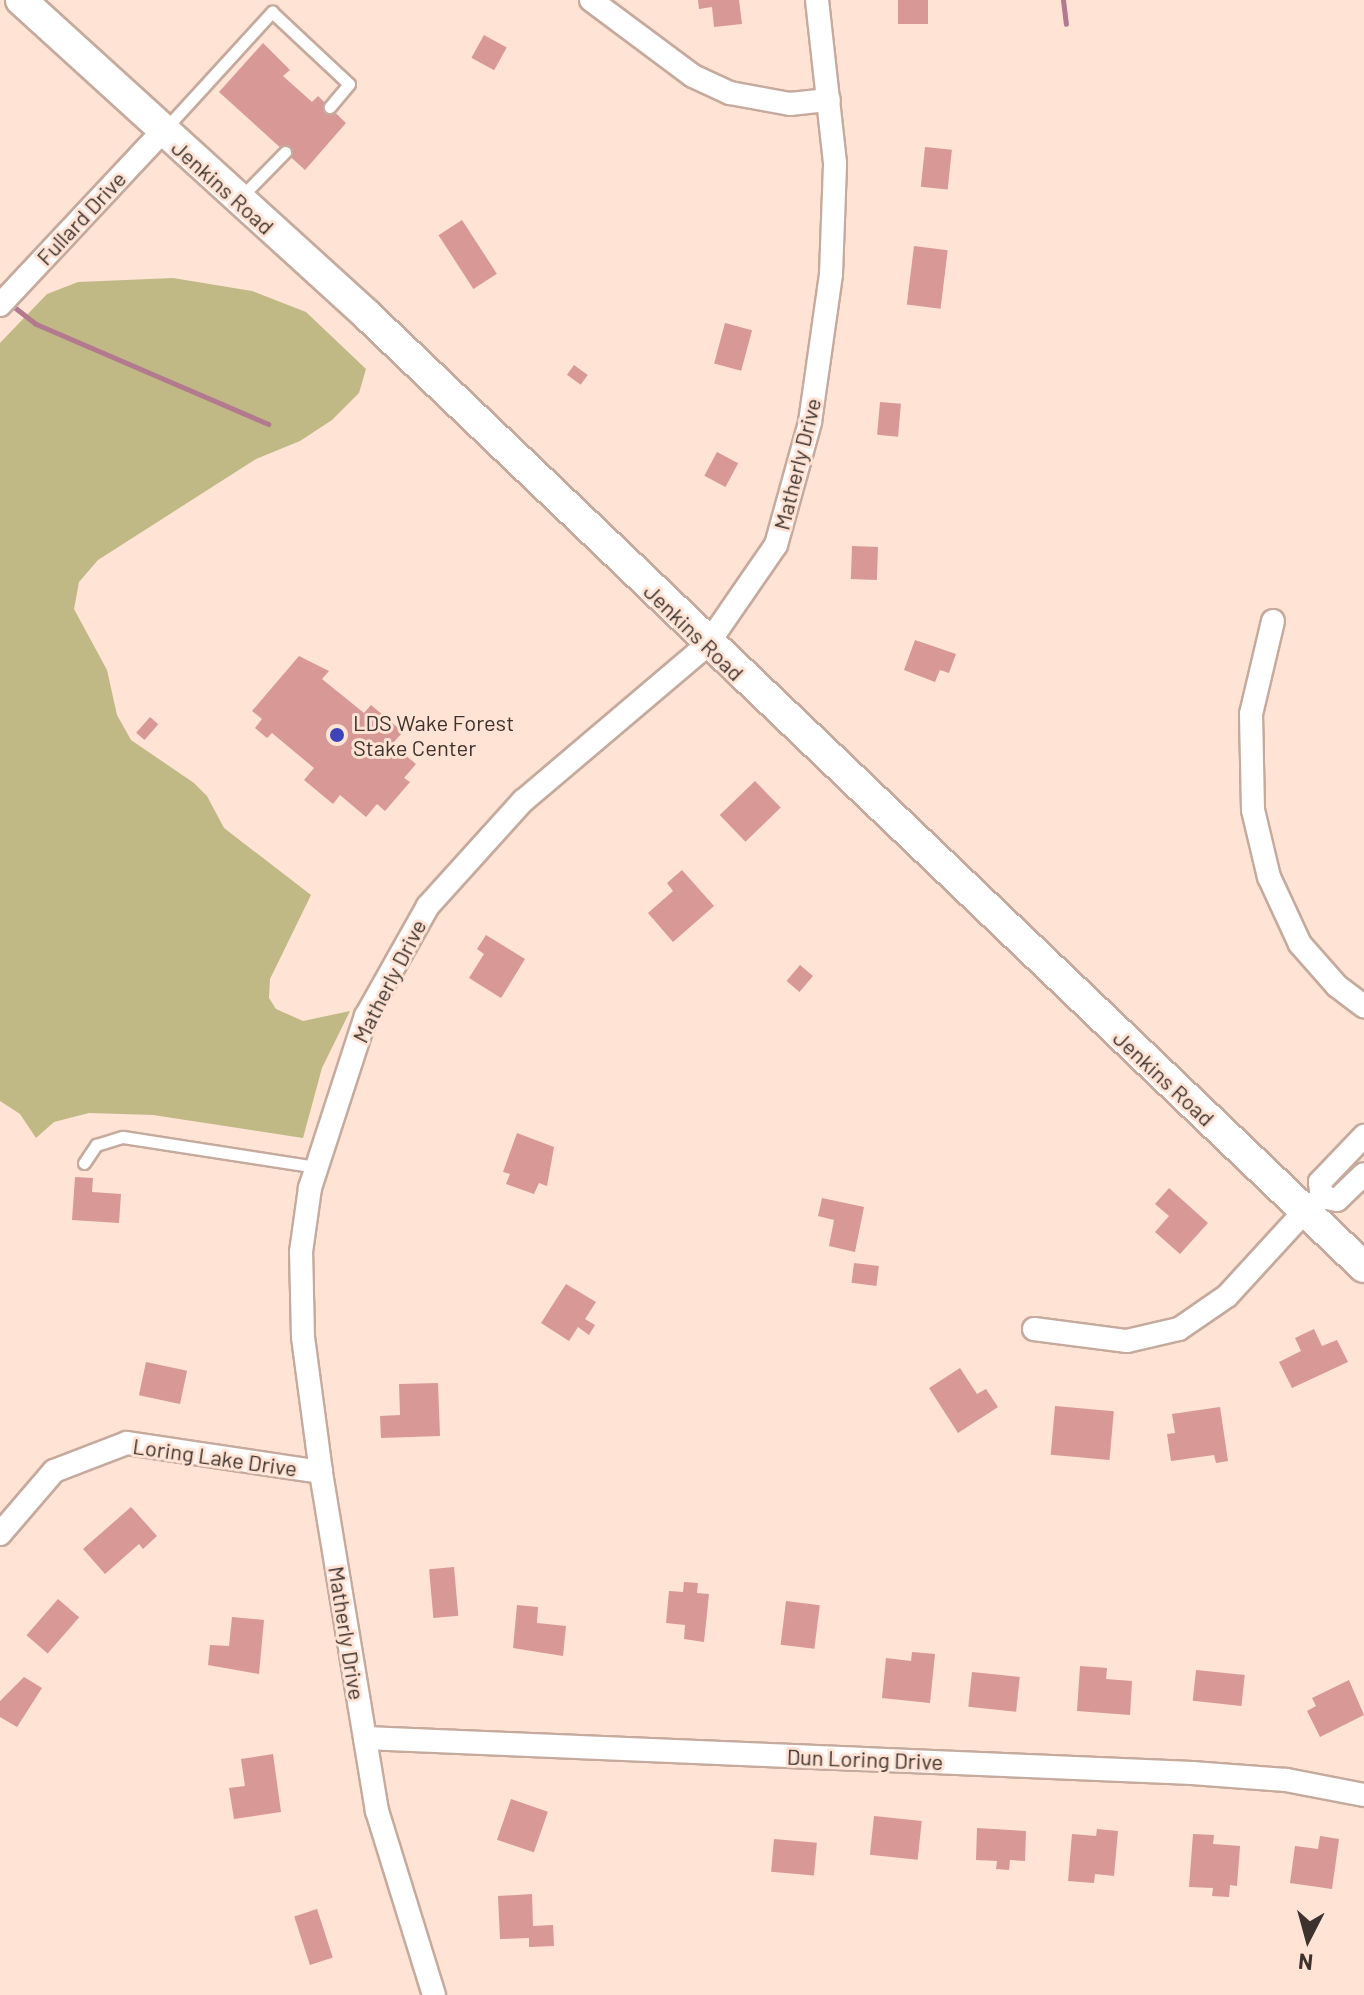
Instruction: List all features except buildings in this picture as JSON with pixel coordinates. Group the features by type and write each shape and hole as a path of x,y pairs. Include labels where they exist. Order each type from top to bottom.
{"street":[{"name":"Jenkins Road","path":"21,0 162,132 368,316 707,645 1313,1204 1364,1267"},
{"path":"591,0 693,76 730,93 790,104 829,100"},
{"name":"Matherly Drive","path":"434,1995 377,1811 321,1472 303,1337 301,1252 316,1167 366,1016 428,906 523,801 707,645 776,545 810,422 831,274 835,163 817,0"},
{"name":"Fullard Drive","path":"0,305 162,132"},
{"path":"1273,621 1251,714 1253,810 1269,877 1300,944 1337,986 1364,1006"},
{"path":"1034,1329 1127,1341 1179,1329 1227,1296 1313,1204 1320,1182 1364,1136"},
{"path":"1313,1204 1337,1200 1364,1174"},
{"name":"Loring Lake Drive","path":"0,1534 54,1471 127,1443 321,1472"},
{"name":"Dun Loring Drive","path":"365,1738 1192,1773 1286,1780 1364,1795"}],"lane":[{"path":"162,132 272,12 349,84 330,107"},
{"path":"238,200 285,152"},
{"path":"84,1163 96,1145 123,1137 316,1167"}],"shaded area":[{"path":"173,278 252,291 306,312 366,369 359,393 332,420 300,441 256,459 98,560 79,582 74,609 107,670 117,715 131,740 194,783 207,796 224,828 311,895 270,979 269,998 276,1009 303,1021 350,1011 322,1068 303,1138 153,1115 89,1113 54,1122 36,1138 20,1114 0,1101 0,343 47,294 78,282"}],"waterway":[{"path":"1063,0 1066,24"},
{"path":"9,303 36,324 268,424"}],"place":[{"name":"LDS Wake Forest Stake Center","path":"337,735"}]}
